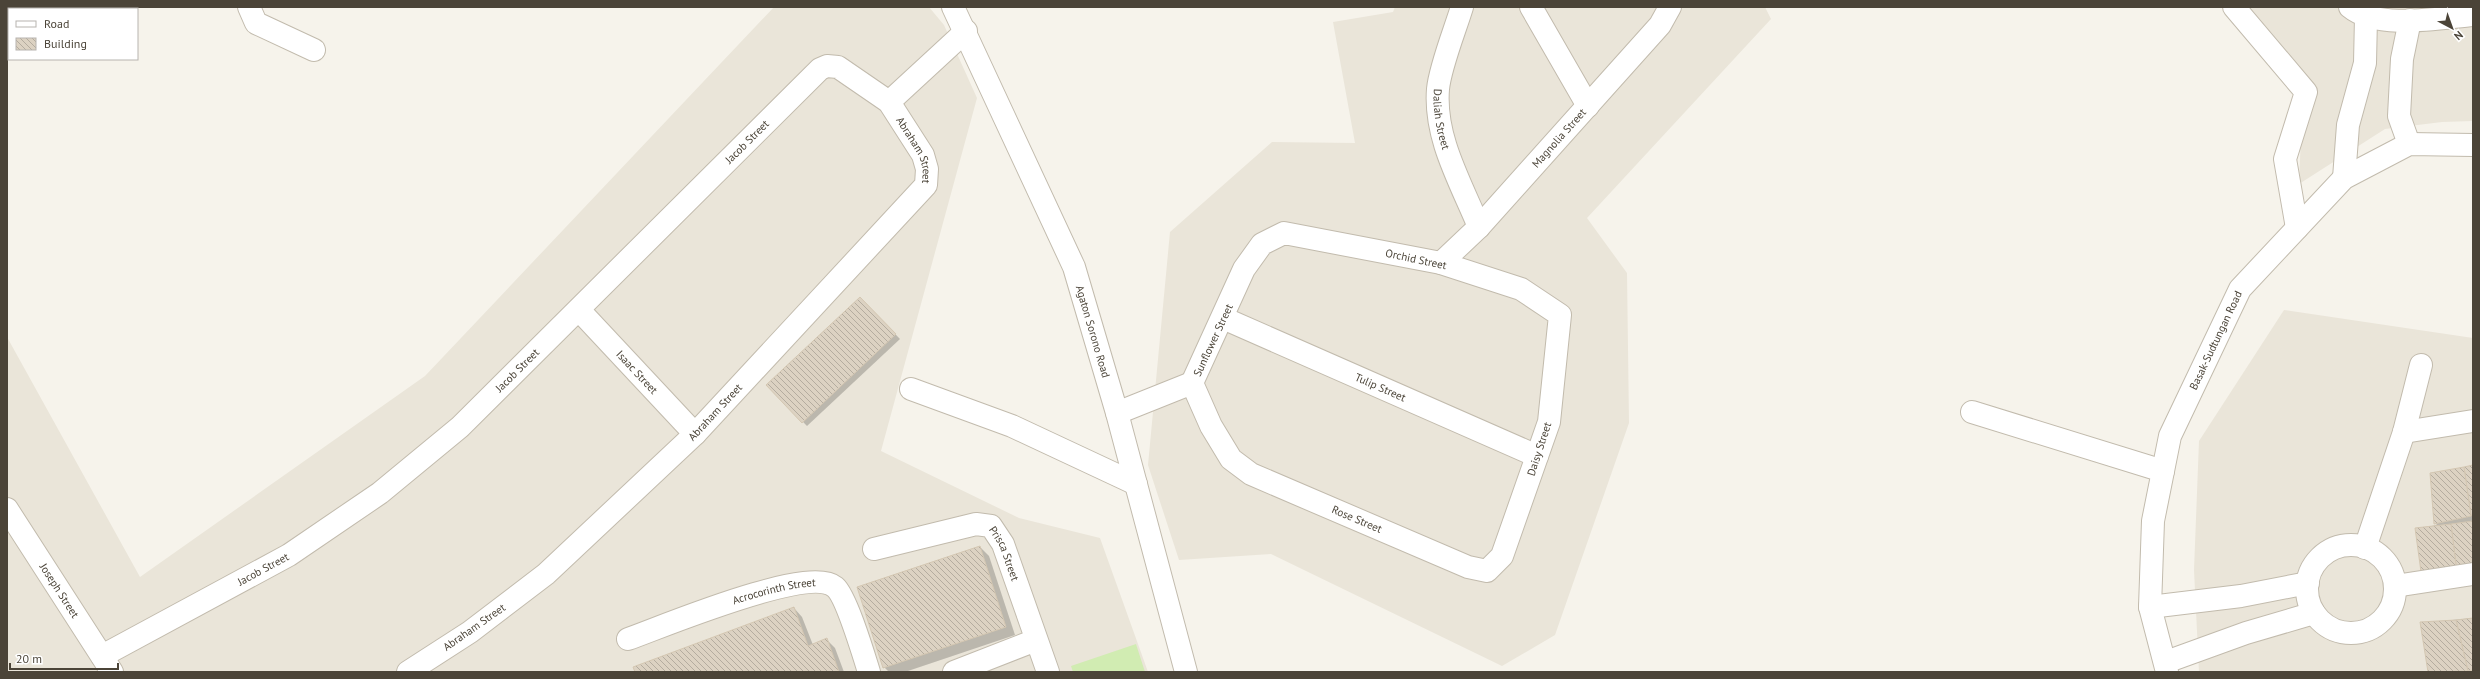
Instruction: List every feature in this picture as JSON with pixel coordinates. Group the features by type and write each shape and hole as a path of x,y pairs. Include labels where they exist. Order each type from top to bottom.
{"street":[{"path":"249,7 256,23 314,50"},
{"name":"Agaton Sorono Road","path":"954,7 1074,267 1117,413 1186,672"},
{"name":"Daliah Street","path":"1462,7 1438,88 1438,116 1442,138 1480,227"},
{"path":"1531,7 1588,106"},
{"name":"Magnolia Street","path":"1441,263 1480,227 1660,25 1670,7"},
{"path":"2234,7 2306,92 2285,159 2297,228"},
{"path":"2344,178 2348,125 2365,63 2356,11 2410,20 2473,15"},
{"path":"2409,144 2398,116 2402,59 2410,20"},
{"path":"889,102 966,31"},
{"name":"Jacob Street","path":"107,664 289,555 380,493 460,427 820,70 827,66 838,67 889,102"},
{"name":"Abraham Street","path":"408,672 470,632 546,574 695,434 926,185 927,173 923,155 889,102"},
{"name":"Basak-Sudtungan Road","path":"2166,667 2150,607 2153,521 2170,436 2240,289 2344,178 2409,144 2473,145"},
{"name":"Orchid Street","path":"1284,233 1441,263 1521,289 1542,301"},
{"name":"Sunflower Street","path":"1231,458 1211,426 1192,384 1244,269 1262,244 1284,233"},
{"name":"Daisy Street","path":"1487,571 1502,556 1549,422 1560,315 1542,301"},
{"name":"Isaac Street","path":"579,310 695,434"},
{"name":"Tulip Street","path":"1223,318 1537,456"},
{"path":"2365,548 2404,432 2421,365"},
{"path":"1117,413 1192,384"},
{"path":"911,389 1012,426 1136,484"},
{"path":"1972,412 2163,471"},
{"path":"2404,432 2473,421"},
{"name":"Rose Street","path":"1231,458 1251,474 1468,567 1487,571"},
{"name":"Joseph Street","path":"7,509 13,538 107,664"},
{"name":"Prisca Street","path":"874,549 976,524 992,526 1003,544 1048,672"},
{"path":"2342,547 2365,548 2376,553 2386,562 2392,573 2395,586 2394,601 2388,614 2365,632 2350,633 2336,631 2323,623 2314,612 2308,598 2308,582 2313,568 2322,557 2342,547"},
{"path":"2395,586 2473,574"},
{"path":"2150,607 2241,596 2308,582"},
{"name":"Acrocorinth Street","path":"628,639 753,593 795,584 827,584 840,592 870,672"},
{"path":"2166,667 2246,633 2314,612"},
{"path":"954,672 1036,640"}],"shaded area":[{"path":"774,7 929,7 944,25 977,98 881,451 1019,518 1100,538 1148,672 7,672 7,337 140,577 425,376"},
{"path":"1395,7 1765,7 1771,19 1587,218 1627,273 1629,423 1555,635 1502,666 1271,554 1179,560 1148,465 1170,232 1272,142 1355,143 1333,22 1393,12"},
{"path":"2226,7 2473,7 2473,121 2442,122 2385,129 2299,184 2303,85"},
{"path":"2284,310 2473,338 2473,672 2199,672 2194,570 2199,441"}],"green space":[{"path":"1136,644 1145,672 1073,672 1071,666"}],"building":[{"path":"860,297 896,334 802,423 766,385"},
{"path":"2473,465 2473,515 2471,516 2464,467"},
{"path":"2464,467 2471,516 2434,524 2430,473"},
{"path":"2473,521 2473,571 2457,573 2451,524"},
{"path":"2451,524 2457,573 2422,579 2415,528"},
{"path":"980,546 1006,627 883,668 857,587"},
{"path":"794,607 808,646 827,638 839,672 635,672 633,667"},
{"path":"2473,618 2473,670 2468,671 2456,620"},
{"path":"2456,620 2468,671 2428,672 2420,622"}]}
